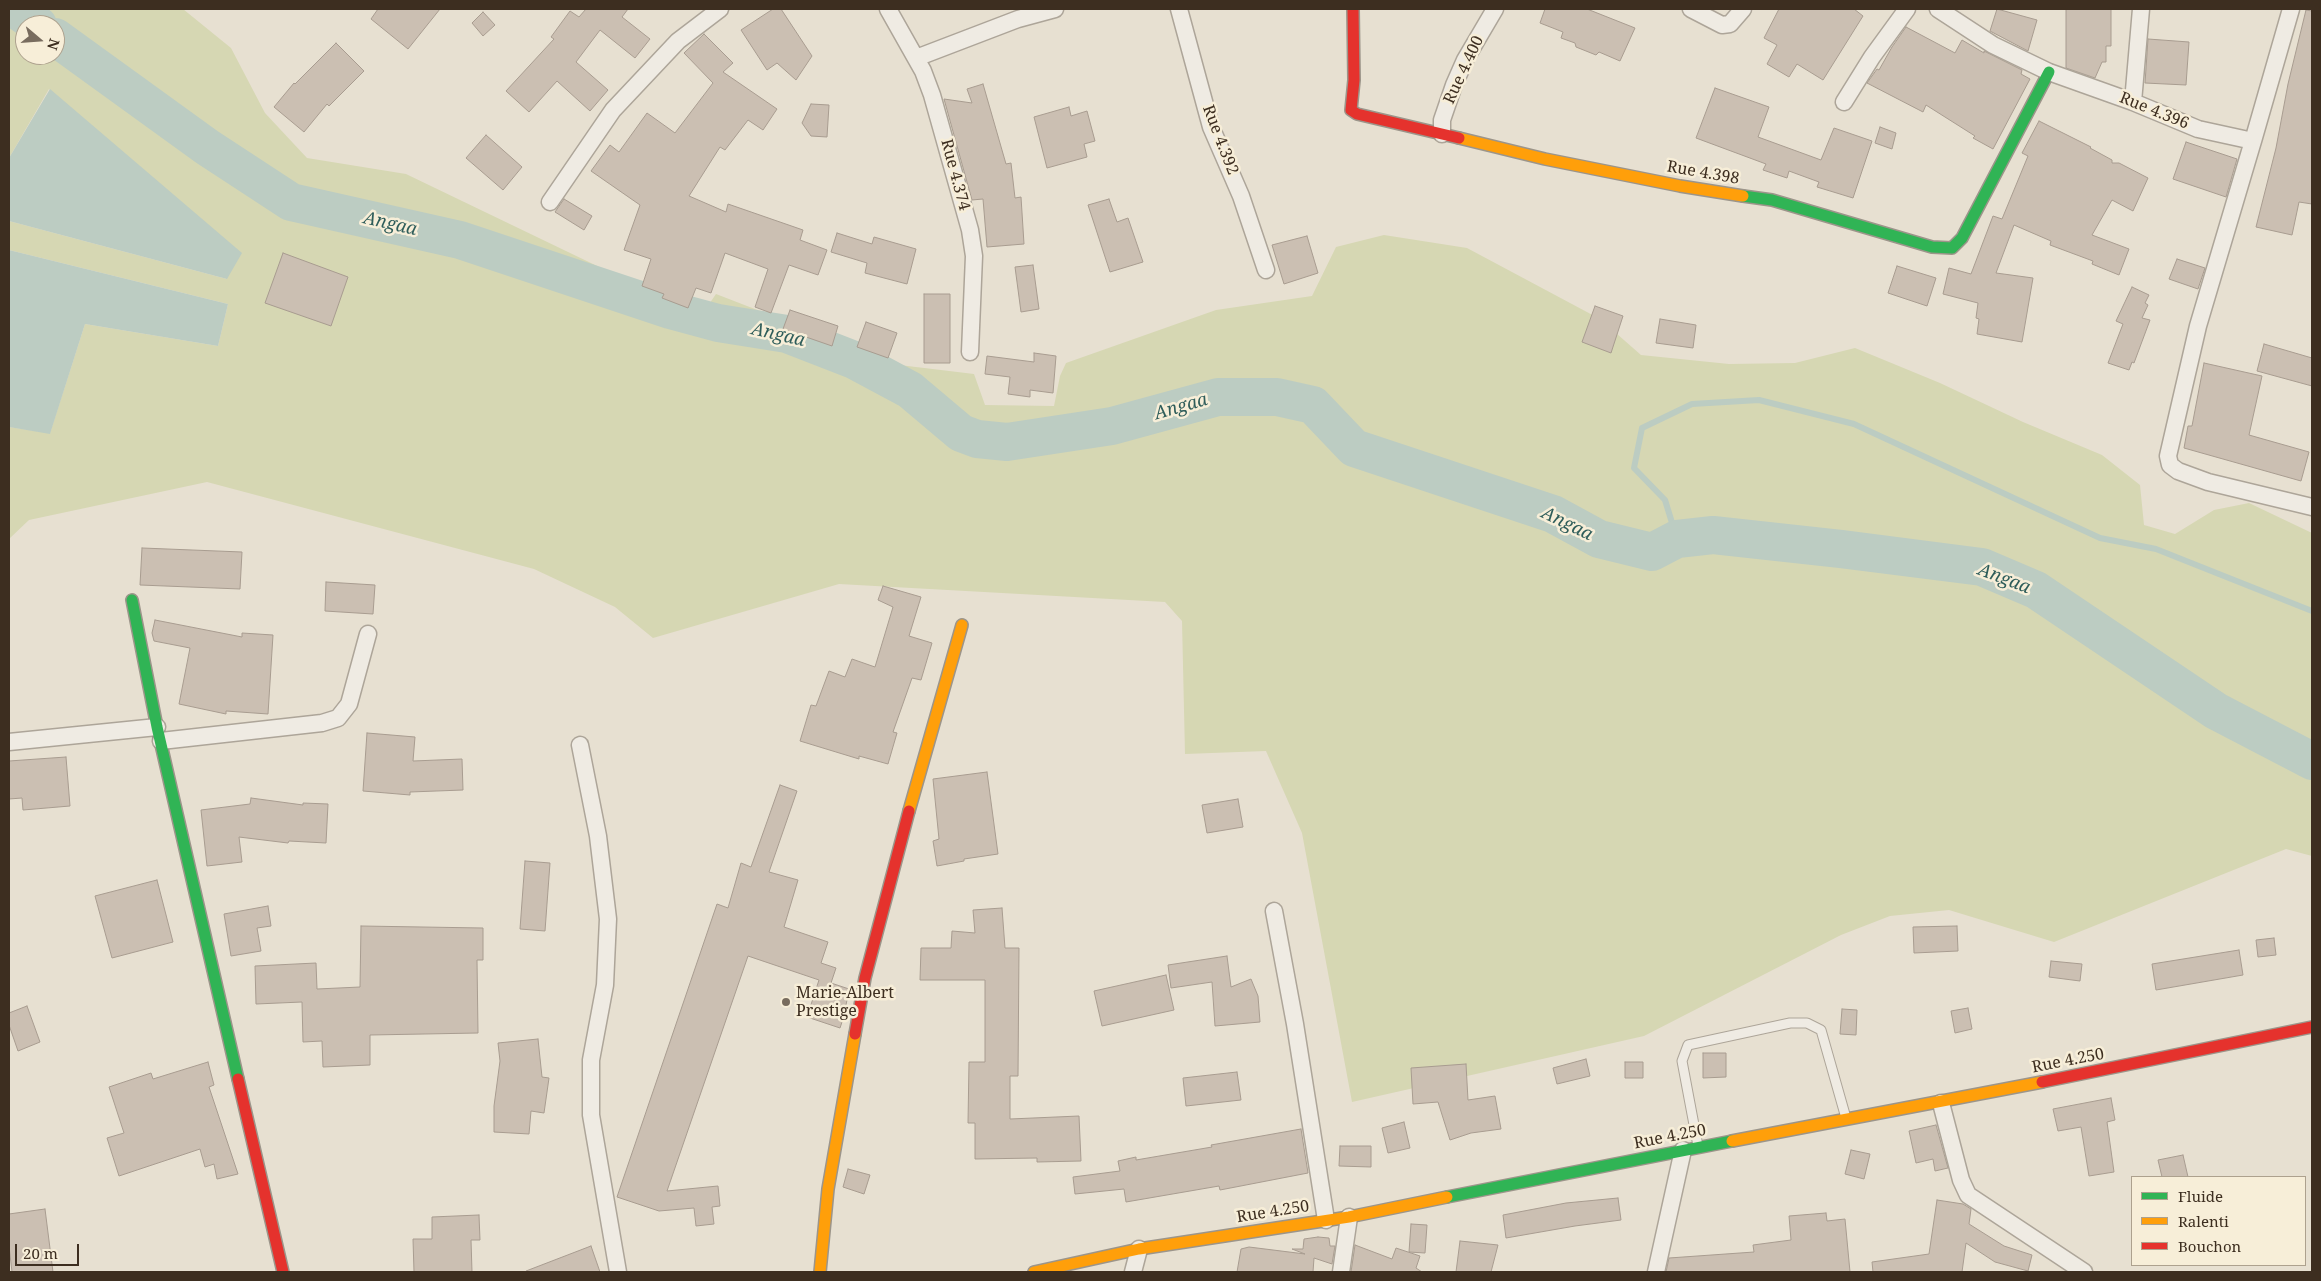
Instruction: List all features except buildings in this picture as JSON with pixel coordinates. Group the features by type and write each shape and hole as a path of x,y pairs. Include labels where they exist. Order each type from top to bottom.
{"street":[{"path":"550,202 613,110 678,41 720,9"},
{"name":"Rue 4.374","path":"888,9 923,71 942,124 970,230 974,256 970,352"},
{"path":"916,58 1018,19 1055,9"},
{"name":"Rue 4.392","path":"1178,9 1211,126 1241,196 1266,270"},
{"name":"Rue 4.398","path":"1353,9 1354,80 1350,110 1357,114 1386,119 1403,126 1545,159 1661,182 1772,200 1932,247 1952,248 1962,238 2049,72"},
{"name":"Rue 4.400","path":"1442,134 1442,120 1454,85 1465,60 1495,9"},
{"path":"1690,9 1722,25 1730,24 1744,9"},
{"path":"1844,102 1872,57 1907,9"},
{"name":"Rue 4.396","path":"1938,9 1993,46 2049,72 2133,102 2198,129 2254,141"},
{"path":"2133,102 2141,9"},
{"path":"2291,9 2254,141 2198,326 2168,456 2170,465 2178,471 2208,482 2312,507"},
{"path":"132,600 159,734 283,1272"},
{"path":"820,1272 828,1189 865,978 888,885 962,625"},
{"path":"9,742 322,723 338,718 349,704 368,634"},
{"path":"580,745 598,836 608,919 605,985 591,1060 591,1115 618,1272"},
{"path":"1274,911 1295,1024 1326,1220"},
{"name":"Rue 4.250","path":"1034,1272 1138,1249 1349,1217 1690,1149 1941,1103 2312,1027"},
{"path":"1941,1103 1961,1180 1968,1195 2084,1272"},
{"path":"1656,1272 1690,1149"},
{"path":"1341,1272 1349,1217"},
{"path":"1133,1272 1138,1249"}],"lane":[{"path":"1690,1149 1682,1061 1688,1045 1790,1023 1807,1023 1821,1030 1846,1120"}],"green space":[{"path":"9,9 183,9 231,48 265,113 307,158 406,174 701,316 716,294 791,323 866,361 974,374 985,405 1054,406 1060,376 1066,363 1216,310 1312,296 1336,247 1384,235 1467,248 1600,319 1641,355 1729,364 1795,363 1855,348 1940,383 2023,422 2102,455 2140,485 2144,525 2175,534 2214,510 2249,503 2312,533 2312,856 2286,849 2054,942 1949,910 1890,916 1841,935 1644,1036 1352,1102 1302,833 1266,751 1185,754 1182,621 1165,602 839,584 653,638 615,607 534,569 207,482 29,520 9,539 9,427 50,433 85,324 218,346 228,304 9,250 9,221 227,279 49,89 9,158"}],"shaded area":[{"path":"50,89 242,253 227,279 9,221 9,158"},
{"path":"9,250 228,304 218,346 85,324 50,434 9,427"}],"waterway":[{"name":"Angaa","path":"15,9 24,15"},
{"name":"Angaa","path":"65,44 207,147 291,202 460,240 670,310 718,323 787,334 854,360 910,390 961,433 977,439 1007,442 1112,426 1218,397 1277,397 1313,405 1354,448 1553,514 1599,539 1652,552 1677,539 1713,535 1982,567 2036,590 2216,711 2312,761"},
{"path":"1677,539 1665,500 1634,468 1642,428 1692,404 1759,400 1854,424 2100,538 2156,549 2312,611"}],"traffic: fast":[{"path":"1743,196 1772,200 1932,247 1952,248 1962,238 2049,72"},
{"path":"132,600 157,727 238,1079"},
{"path":"1447,1197 1732,1141"}],"traffic: slow":[{"path":"1459,138 1545,159 1680,186 1743,196"},
{"path":"909,811 962,625"},
{"path":"820,1272 828,1189 855,1034"},
{"path":"1732,1141 2042,1082"},
{"path":"1034,1272 1139,1249 1349,1217 1447,1197"}],"traffic: jam":[{"path":"1353,9 1354,80 1351,110 1357,114 1459,138"},
{"path":"855,1034 865,978 909,811"},
{"path":"2042,1082 2312,1027"},
{"path":"238,1079 283,1272"}],"place":[{"name":"Marie-Albert Prestige","path":"786,1002"}]}
